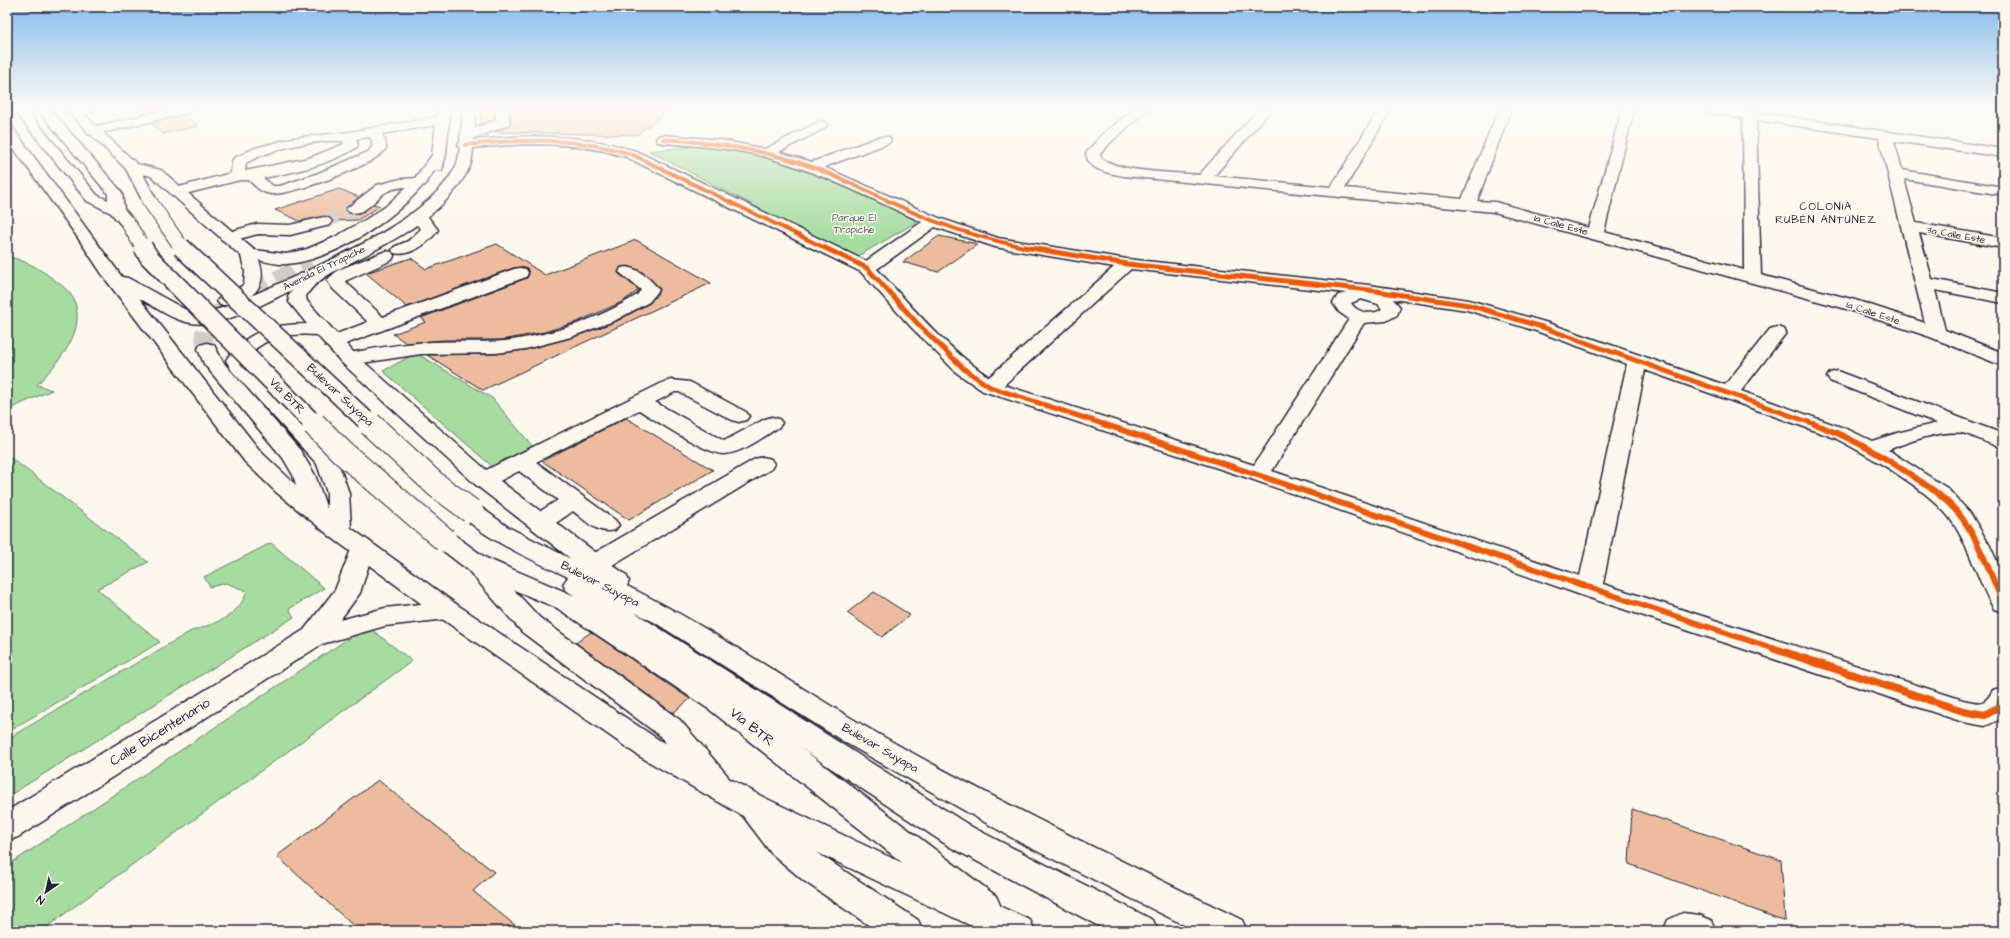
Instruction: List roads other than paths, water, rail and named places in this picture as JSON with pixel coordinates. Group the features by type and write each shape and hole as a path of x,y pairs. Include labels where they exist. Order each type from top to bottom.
{"street":[{"path":"24,153 83,233 112,276 253,457 284,487 339,531 447,610 649,748 752,806 872,864 1012,928"},
{"path":"55,153 92,198 122,216"},
{"name":"Vía BTR","path":"81,153 115,193 122,216 149,257 343,454 445,540 477,564 531,625 670,728 718,786"},
{"name":"Bulevar Suyapa","path":"117,153 132,167 148,199 182,248 436,485 500,534 662,615 856,735 1034,834 1230,931"},
{"path":"236,176 238,174 239,162 256,153"},
{"path":"177,192 236,176 274,172 336,153"},
{"path":"252,175 267,189 273,190 289,188 373,155 375,153"},
{"name":"Avenida El Trapiche","path":"318,266 383,238 416,217 439,199 450,187 464,165 465,153"},
{"path":"626,153 867,268 917,323 948,354 964,369 990,387 1259,474 1590,589 1963,711 1985,715 2000,708 2003,698"},
{"path":"767,153 812,167 933,221 995,242 1127,264 1469,305 1542,327 1842,434 1872,449 1939,493 1962,518 1978,546 2003,604"},
{"path":"812,167 850,153"},
{"name":"1a Calle Este","path":"1093,153 1094,160 1104,167 1124,172 1495,207 1849,304 1937,333 2003,360"},
{"path":"1203,179 1227,153"},
{"path":"1335,192 1359,153"},
{"path":"1468,204 1488,153"},
{"path":"1595,234 1616,153"},
{"path":"1751,153 1753,278"},
{"path":"1889,153 1937,333"},
{"path":"132,167 156,173 249,254 286,259 312,253 341,240 371,223 406,196 420,182 439,154"},
{"name":"Avenida El Trapiche","path":"112,276 171,310 192,318 210,318 225,314 318,266 380,229 418,201 436,176 439,154"},
{"path":"1895,173 2003,191"},
{"path":"354,209 373,197 382,188 400,183 420,182"},
{"path":"380,324 339,285 336,280 344,274 414,244 430,230 422,220 416,217"},
{"path":"867,268 933,221"},
{"path":"228,237 257,229 294,230 324,222"},
{"name":"3a Calle Este","path":"1909,226 2003,243"},
{"path":"171,310 205,307 229,300 241,294 250,287 255,280 256,274 249,254"},
{"path":"990,387 1127,264"},
{"path":"318,266 297,296 298,302 349,359 484,480 662,615"},
{"path":"349,359 405,349 446,347 479,349 513,346 572,330 628,308 649,294 650,290 645,284 627,272"},
{"path":"339,531 338,493 326,462 239,367 236,360 239,353 248,345 262,337 294,329 328,336 380,324 520,273"},
{"path":"1924,283 2003,298"},
{"path":"1369,292 1384,300 1391,307 1389,314 1376,318 1360,316 1347,310 1342,303 1344,299 1369,292"},
{"path":"1259,474 1360,316"},
{"path":"1729,394 1777,333"},
{"path":"207,350 214,364 292,455 304,475 314,510"},
{"path":"1590,589 1637,362"},
{"path":"1837,377 2003,442"},
{"path":"484,480 671,386 683,386 739,416"},
{"path":"640,402 716,446 723,448 730,446 772,423"},
{"path":"1872,449 1885,442 1942,428 1964,427"},
{"path":"521,462 572,501 607,525"},
{"path":"595,564 763,464"},
{"path":"539,522 572,501"},
{"path":"500,534 684,658 961,837 1141,931"},
{"name":"Calle Bicentenario","path":"313,637 347,593 362,548"},
{"name":"Vía BTR","path":"477,564 566,602 720,702 1012,928"},
{"name":"Calle Bicentenario","path":"7,827 313,637 385,617 447,610"},
{"path":"752,806 782,843 815,871 906,931"},
{"path":"1680,931 1699,931"}],"tunnel":[{"path":"324,222 354,209"},
{"path":"207,349 204,334 209,323 220,313 234,302 250,293 312,264"}],"district":[{"name":"COLONIA RUBÉN ANTÚNEZ","path":"1826,212"}],"park label":[{"name":"Parque El Trapiche","path":"854,224"}]}
